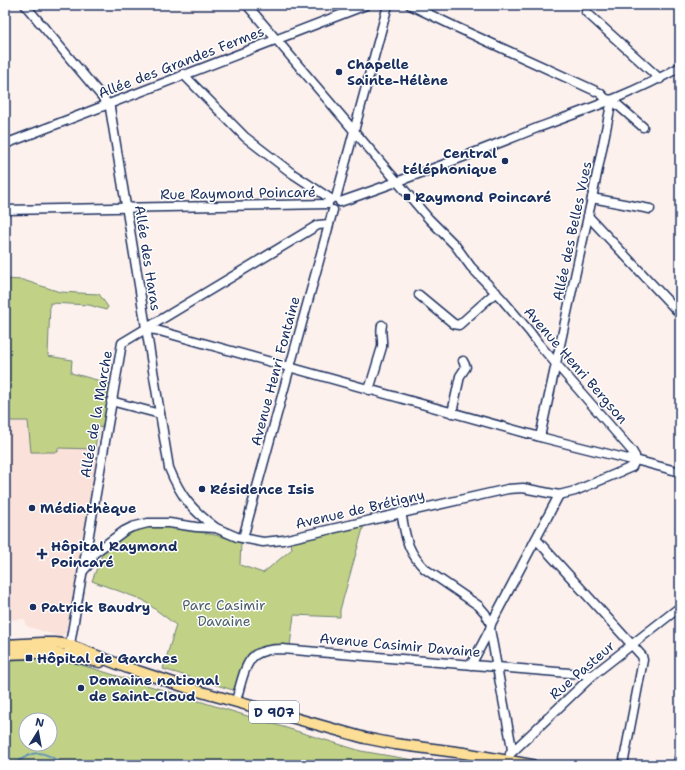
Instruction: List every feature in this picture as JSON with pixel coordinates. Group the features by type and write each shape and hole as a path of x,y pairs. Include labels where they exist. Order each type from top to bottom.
{"main road":[{"name":"D 907","path":"5,645 55,643 69,650 198,691 365,738 395,744 464,753 509,756 532,765"},
{"name":"D 907","path":"5,654 69,650"}],"street":[{"name":"Allée des Haras","path":"25,5 110,108 169,468 173,480 186,502 199,515 216,528"},
{"name":"Avenue Henri Bergson","path":"247,5 429,219 455,245 472,267 496,292 556,364 632,451 635,460"},
{"name":"Allée des Grandes Fermes","path":"5,144 107,104 140,93 183,74 366,5"},
{"name":"Avenue Henri Fontaine","path":"243,538 388,5"},
{"path":"410,5 600,93 606,99 612,100 643,127"},
{"path":"586,12 660,79"},
{"name":"Rue Raymond Poincaré","path":"5,210 334,203 398,182 612,100 660,79 680,67"},
{"path":"183,74 245,137 334,203"},
{"name":"Allée des Belles Vues","path":"540,437 612,100"},
{"path":"592,198 650,209"},
{"path":"588,216 680,314"},
{"name":"Allée de la Marche","path":"89,552 111,401 122,343 318,225 329,224"},
{"path":"419,295 454,324 459,326 496,292"},
{"path":"369,390 382,347 383,342 380,330 382,325"},
{"path":"146,329 156,330 540,437 680,472"},
{"path":"452,413 460,376 466,367 463,361"},
{"path":"111,401 160,414"},
{"name":"Avenue de Brétigny","path":"69,650 83,571 92,561 89,552 132,526 148,523 169,523 216,528 243,538 262,542 283,540 401,512 508,489 523,488 559,495 575,491 632,467 635,460"},
{"path":"471,665 559,495"},
{"path":"401,512 411,552 420,564 479,606 486,613 491,627 511,743 509,756"},
{"path":"536,539 633,644 642,656 643,660 623,765"},
{"name":"Rue Pasteur","path":"509,756 593,674 680,607"},
{"name":"Avenue Casimir Davaine","path":"236,701 247,666 255,655 268,650 282,649 593,674"},
{"path":"678,765 680,752"}],"shaded area":[{"name":"Hôpital Raymond Poincaré","path":"5,401 90,448 97,457 66,632 61,637 26,626 25,619 5,620"}],"green space":[{"path":"5,279 23,280 60,292 99,294 108,307 106,310 89,305 50,303 48,356 72,360 71,373 112,384 104,428 98,427 95,449 58,448 58,452 31,452 28,421 5,421"},
{"name":"Parc Casimir Davaine","path":"154,524 209,534 241,542 240,565 263,573 292,549 291,542 364,525 340,610 340,617 294,615 290,646 273,644 254,653 246,662 233,690 163,669 176,625 143,600 92,581 104,549 125,532"},
{"name":"Domaine national de Saint-Cloud","path":"38,659 72,662 361,751 442,765 5,765 5,660"}],"waterway":[{"path":"13,765 21,759 34,753 45,754 65,765"}],"place":[{"name":"Chapelle Sainte-Hélène","path":"339,72"},
{"name":"Central téléphonique","path":"505,161"},
{"name":"Raymond Poincaré","path":"407,197"},
{"name":"Résidence Isis","path":"202,489"},
{"name":"Médiathèque","path":"32,508"},
{"name":"Hôpital Raymond Poincaré","path":"42,554"},
{"name":"Patrick Baudry","path":"33,607"},
{"name":"Hôpital de Garches","path":"29,658"},
{"name":"Domaine national de Saint-Cloud","path":"81,688"}]}
